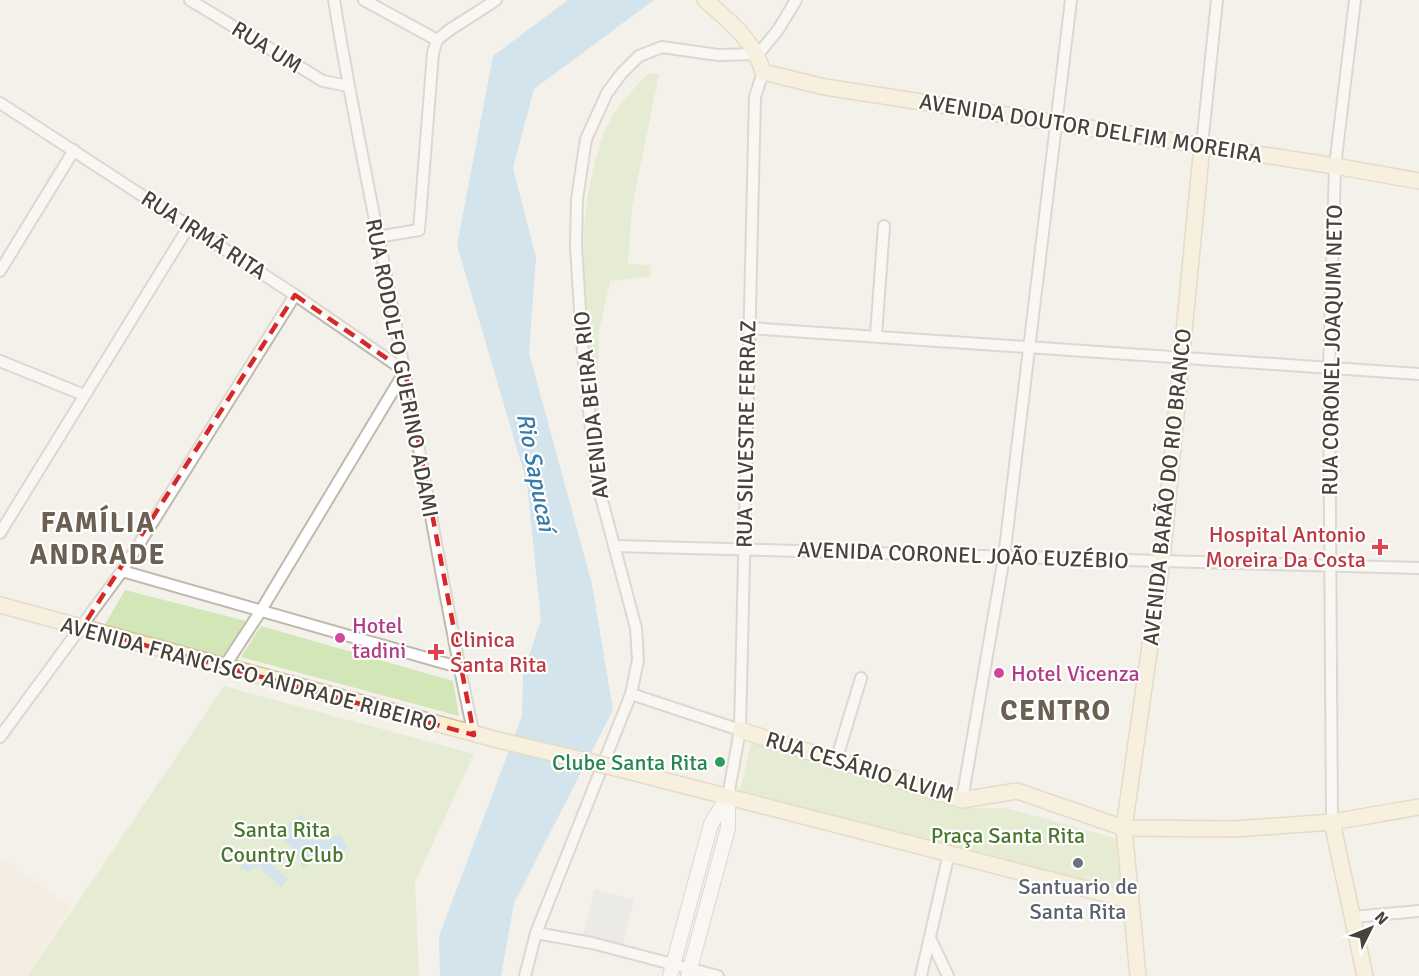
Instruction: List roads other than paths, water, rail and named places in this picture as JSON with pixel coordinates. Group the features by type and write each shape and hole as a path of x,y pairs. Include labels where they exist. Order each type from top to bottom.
{"main road":[{"path":"705,0 734,25 758,54 763,72"},
{"name":"AVENIDA DOUTOR DELFIM MOREIRA","path":"763,72 825,87 1419,181"},
{"name":"AVENIDA BARÃO DO RIO BRANCO","path":"1124,828 1162,561 1202,146"},
{"name":"AVENIDA FRANCISCO ANDRADE RIBEIRO","path":"0,605 474,735 728,796 1129,900"},
{"name":"RUA CESÁRIO ALVIM","path":"740,730 962,800 1017,791 1124,828 1234,829 1332,822 1419,807"},
{"path":"1332,822 1365,976"},
{"path":"1124,828 1129,900 1138,976"}],"street":[{"name":"RUA UM","path":"190,0 323,81 348,86"},
{"name":"RUA RODOLFO GUERINO ADAMI","path":"334,0 348,86 405,371 458,668 474,735"},
{"path":"364,0 437,40"},
{"path":"377,237 419,230 433,53 437,40 496,0"},
{"path":"758,54 778,30 796,0"},
{"path":"962,800 1004,557 1071,0"},
{"path":"1202,146 1217,0"},
{"name":"RUA CORONEL JOAQUIM NETO","path":"1332,822 1329,369 1335,166 1355,0"},
{"name":"AVENIDA BEIRA RIO","path":"525,976 536,933 632,694 638,660 636,628 596,478 576,246 577,199 586,139 608,93 621,74 639,57 662,48 718,55 758,54"},
{"name":"RUA SILVESTRE FERRAZ","path":"728,796 740,730 754,97 763,72"},
{"name":"RUA IRMÃ RITA","path":"0,104 295,295 405,371"},
{"path":"0,271 74,150"},
{"path":"0,533 189,226"},
{"path":"876,335 884,226"},
{"path":"0,737 122,571 295,295"},
{"path":"749,328 1419,374"},
{"path":"0,361 84,394"},
{"path":"224,667 260,612 405,371"},
{"name":"AVENIDA CORONEL JOÃO EUZÉBIO","path":"614,546 1419,568"},
{"path":"122,571 458,668"},
{"path":"836,761 861,678"},
{"name":"RUA CESÁRIO ALVIM","path":"632,694 740,730"},
{"path":"671,970 711,824 728,796"},
{"path":"689,973 728,828 728,796"},
{"path":"921,976 949,853"},
{"path":"1353,917 1419,911"},
{"path":"536,933 591,943 671,970 718,976"},
{"path":"930,938 948,976"}],"water":[{"name":"Rio Sapucaí","path":"568,0 654,0 534,89 513,168 536,257 529,353 592,584 613,710 514,903 501,976 440,976 439,936 522,716 523,673 541,620 527,483 457,245 493,56"},
{"path":"301,815 315,840 329,840 339,834 347,845 345,851 328,854 303,868 295,851 279,831"},
{"path":"257,851 288,879 281,887 260,868 255,867 248,872 240,867"}],"place":[{"name":"Hospital Antonio Moreira Da Costa","path":"1380,547"},
{"name":"Hotel tadini","path":"340,638"},
{"name":"Clinica Santa Rita","path":"436,652"},
{"name":"Hotel Vicenza","path":"999,673"},
{"name":"Clube Santa Rita","path":"720,762"},
{"name":"Santuario de Santa Rita","path":"1078,863"}],"district":[{"name":"FAMÍLIA ANDRADE","path":"98,539"},
{"name":"CENTRO","path":"1056,711"}],"park label":[{"name":"Praça Santa Rita","path":"1008,835"},
{"name":"Santa Rita Country Club","path":"282,842"}]}
